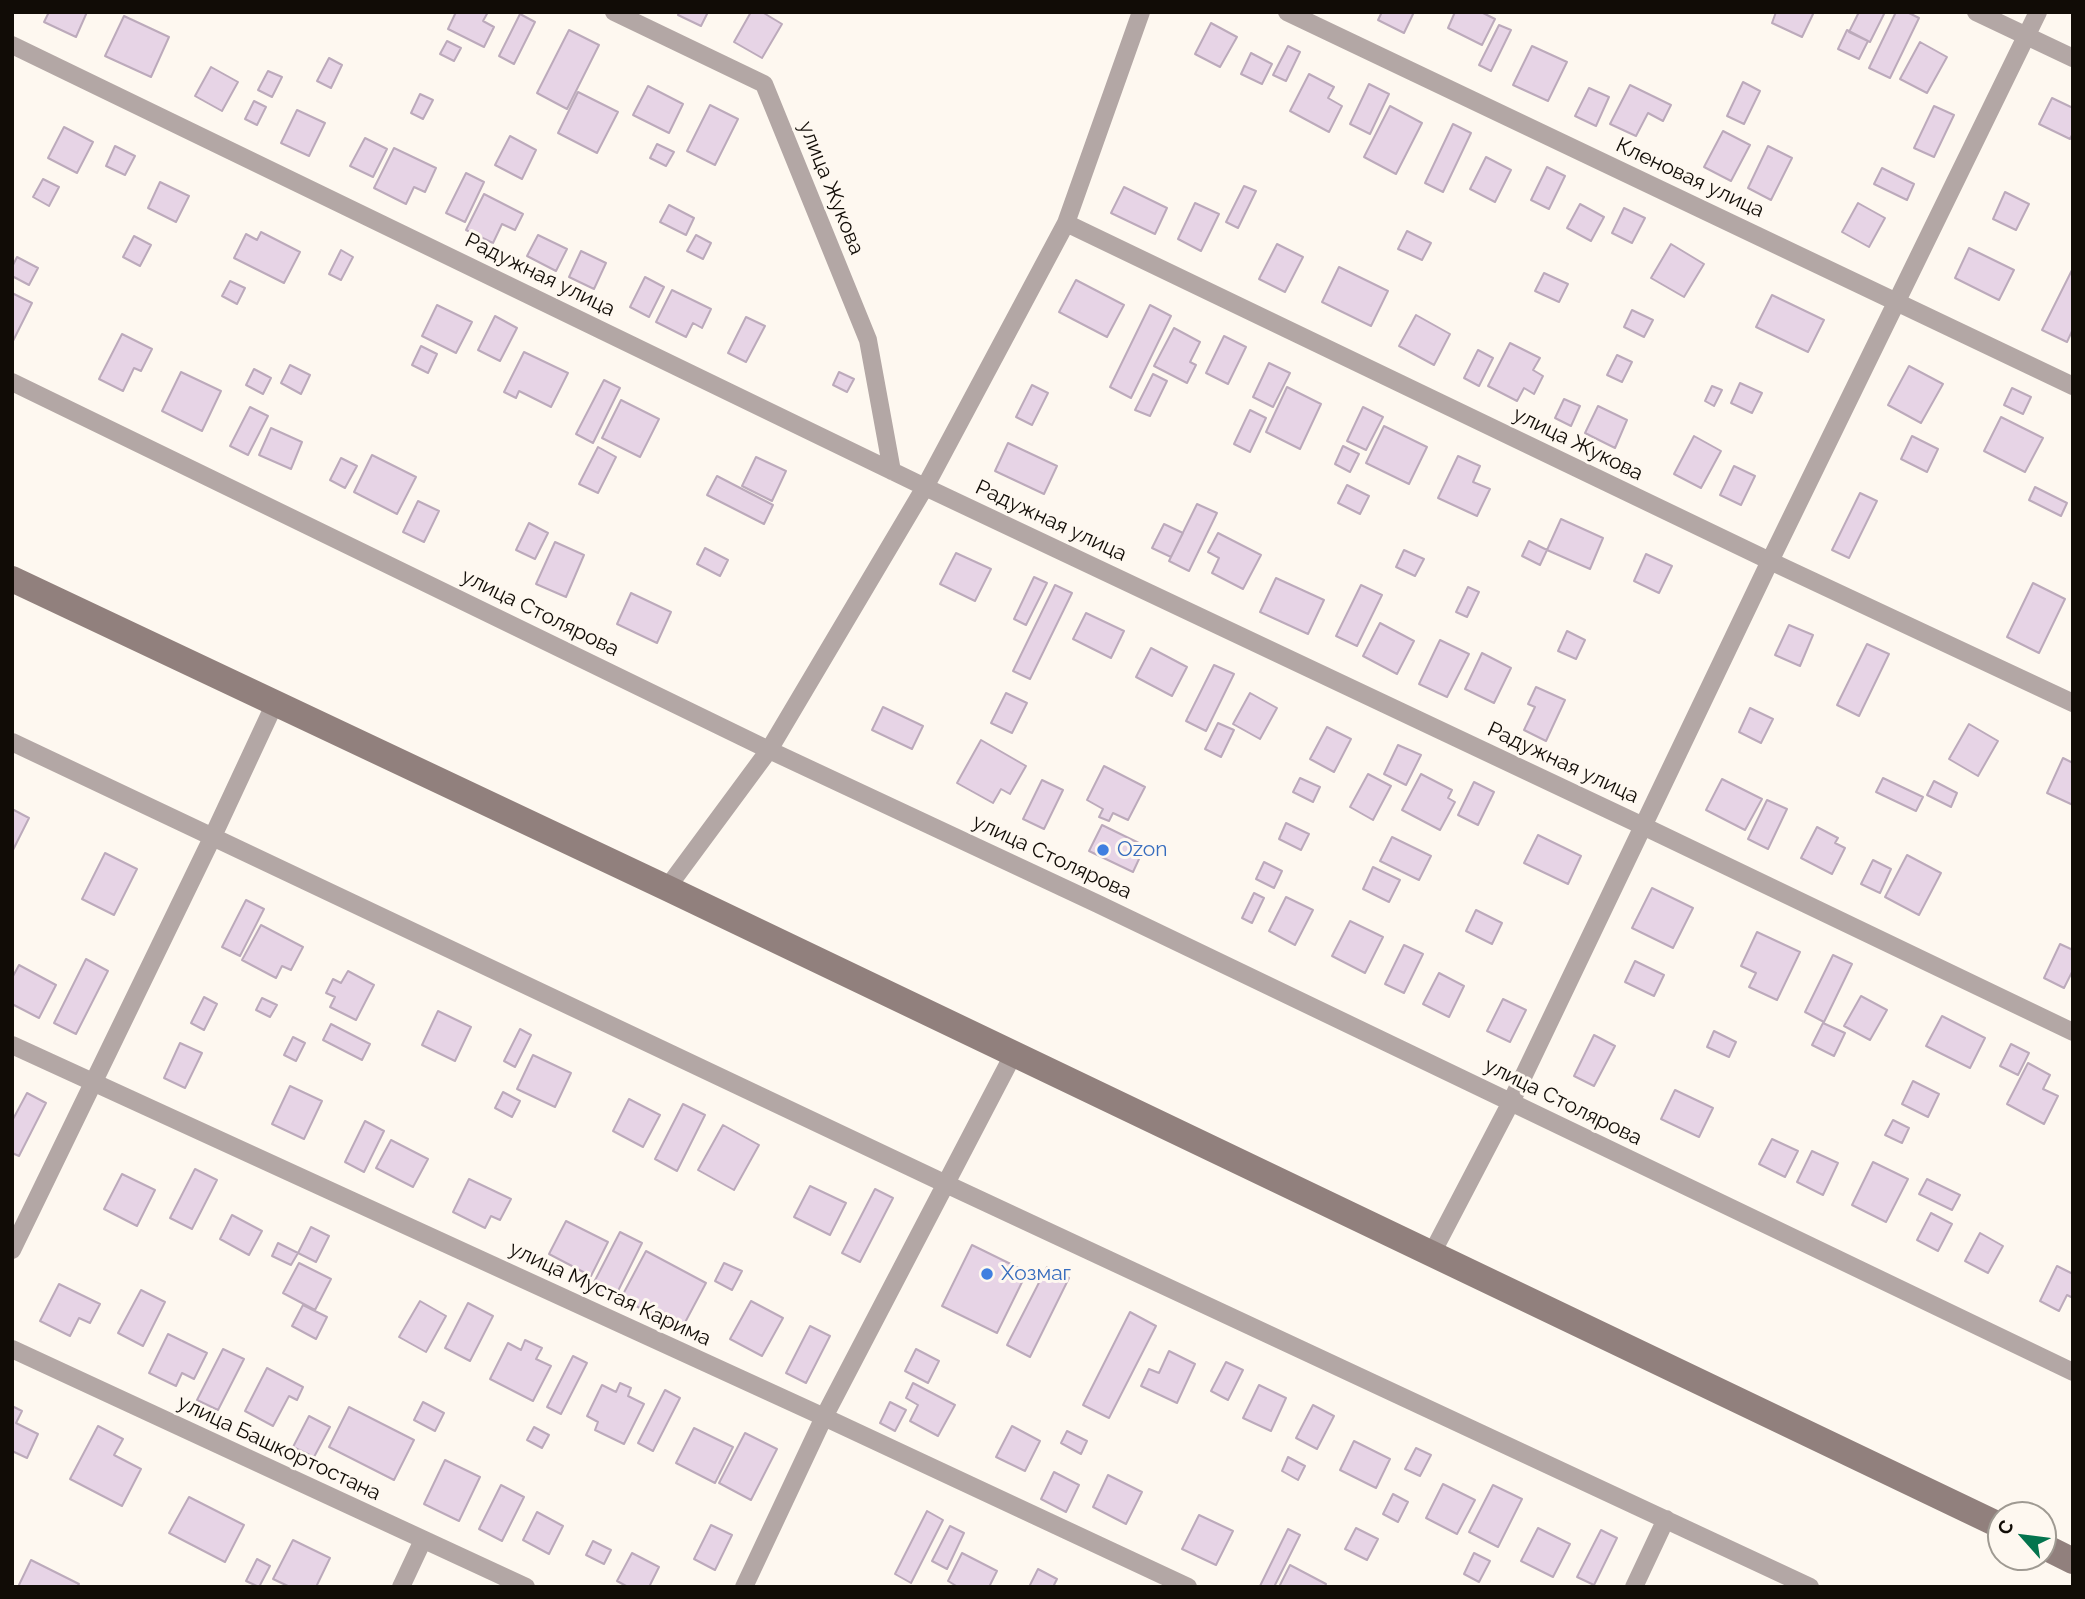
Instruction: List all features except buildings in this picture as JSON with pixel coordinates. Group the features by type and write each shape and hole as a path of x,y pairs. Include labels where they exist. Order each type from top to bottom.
{"main road":[{"path":"12,579 667,888 1987,1519"},
{"path":"2057,1553 2073,1560"}],"street":[{"name":"улица Жукова","path":"614,12 764,84 868,340 892,471"},
{"path":"667,888 769,750 925,487 1066,223 1141,12"},
{"name":"Кленовая улица","path":"1287,12 2073,386"},
{"path":"1976,12 2073,58"},
{"path":"1431,1255 1511,1102 1770,561 2038,12"},
{"name":"Радужная улица","path":"12,45 925,487 2073,1032"},
{"name":"улица Жукова","path":"1066,223 1770,561 2073,703"},
{"name":"улица Столярова","path":"12,382 769,750 1098,904 2073,1372"},
{"path":"12,1250 275,702"},
{"path":"12,742 946,1185 1810,1587"},
{"name":"улица Мустая Карима","path":"12,1045 1188,1587"},
{"path":"744,1587 824,1417 1013,1055"},
{"name":"улица Башкортостана","path":"12,1349 526,1587"},
{"path":"1634,1587 1665,1519"},
{"path":"401,1587 424,1540"}],"place":[{"name":"Ozon","path":"1103,850"},
{"name":"Хозмаг","path":"987,1274"}]}
